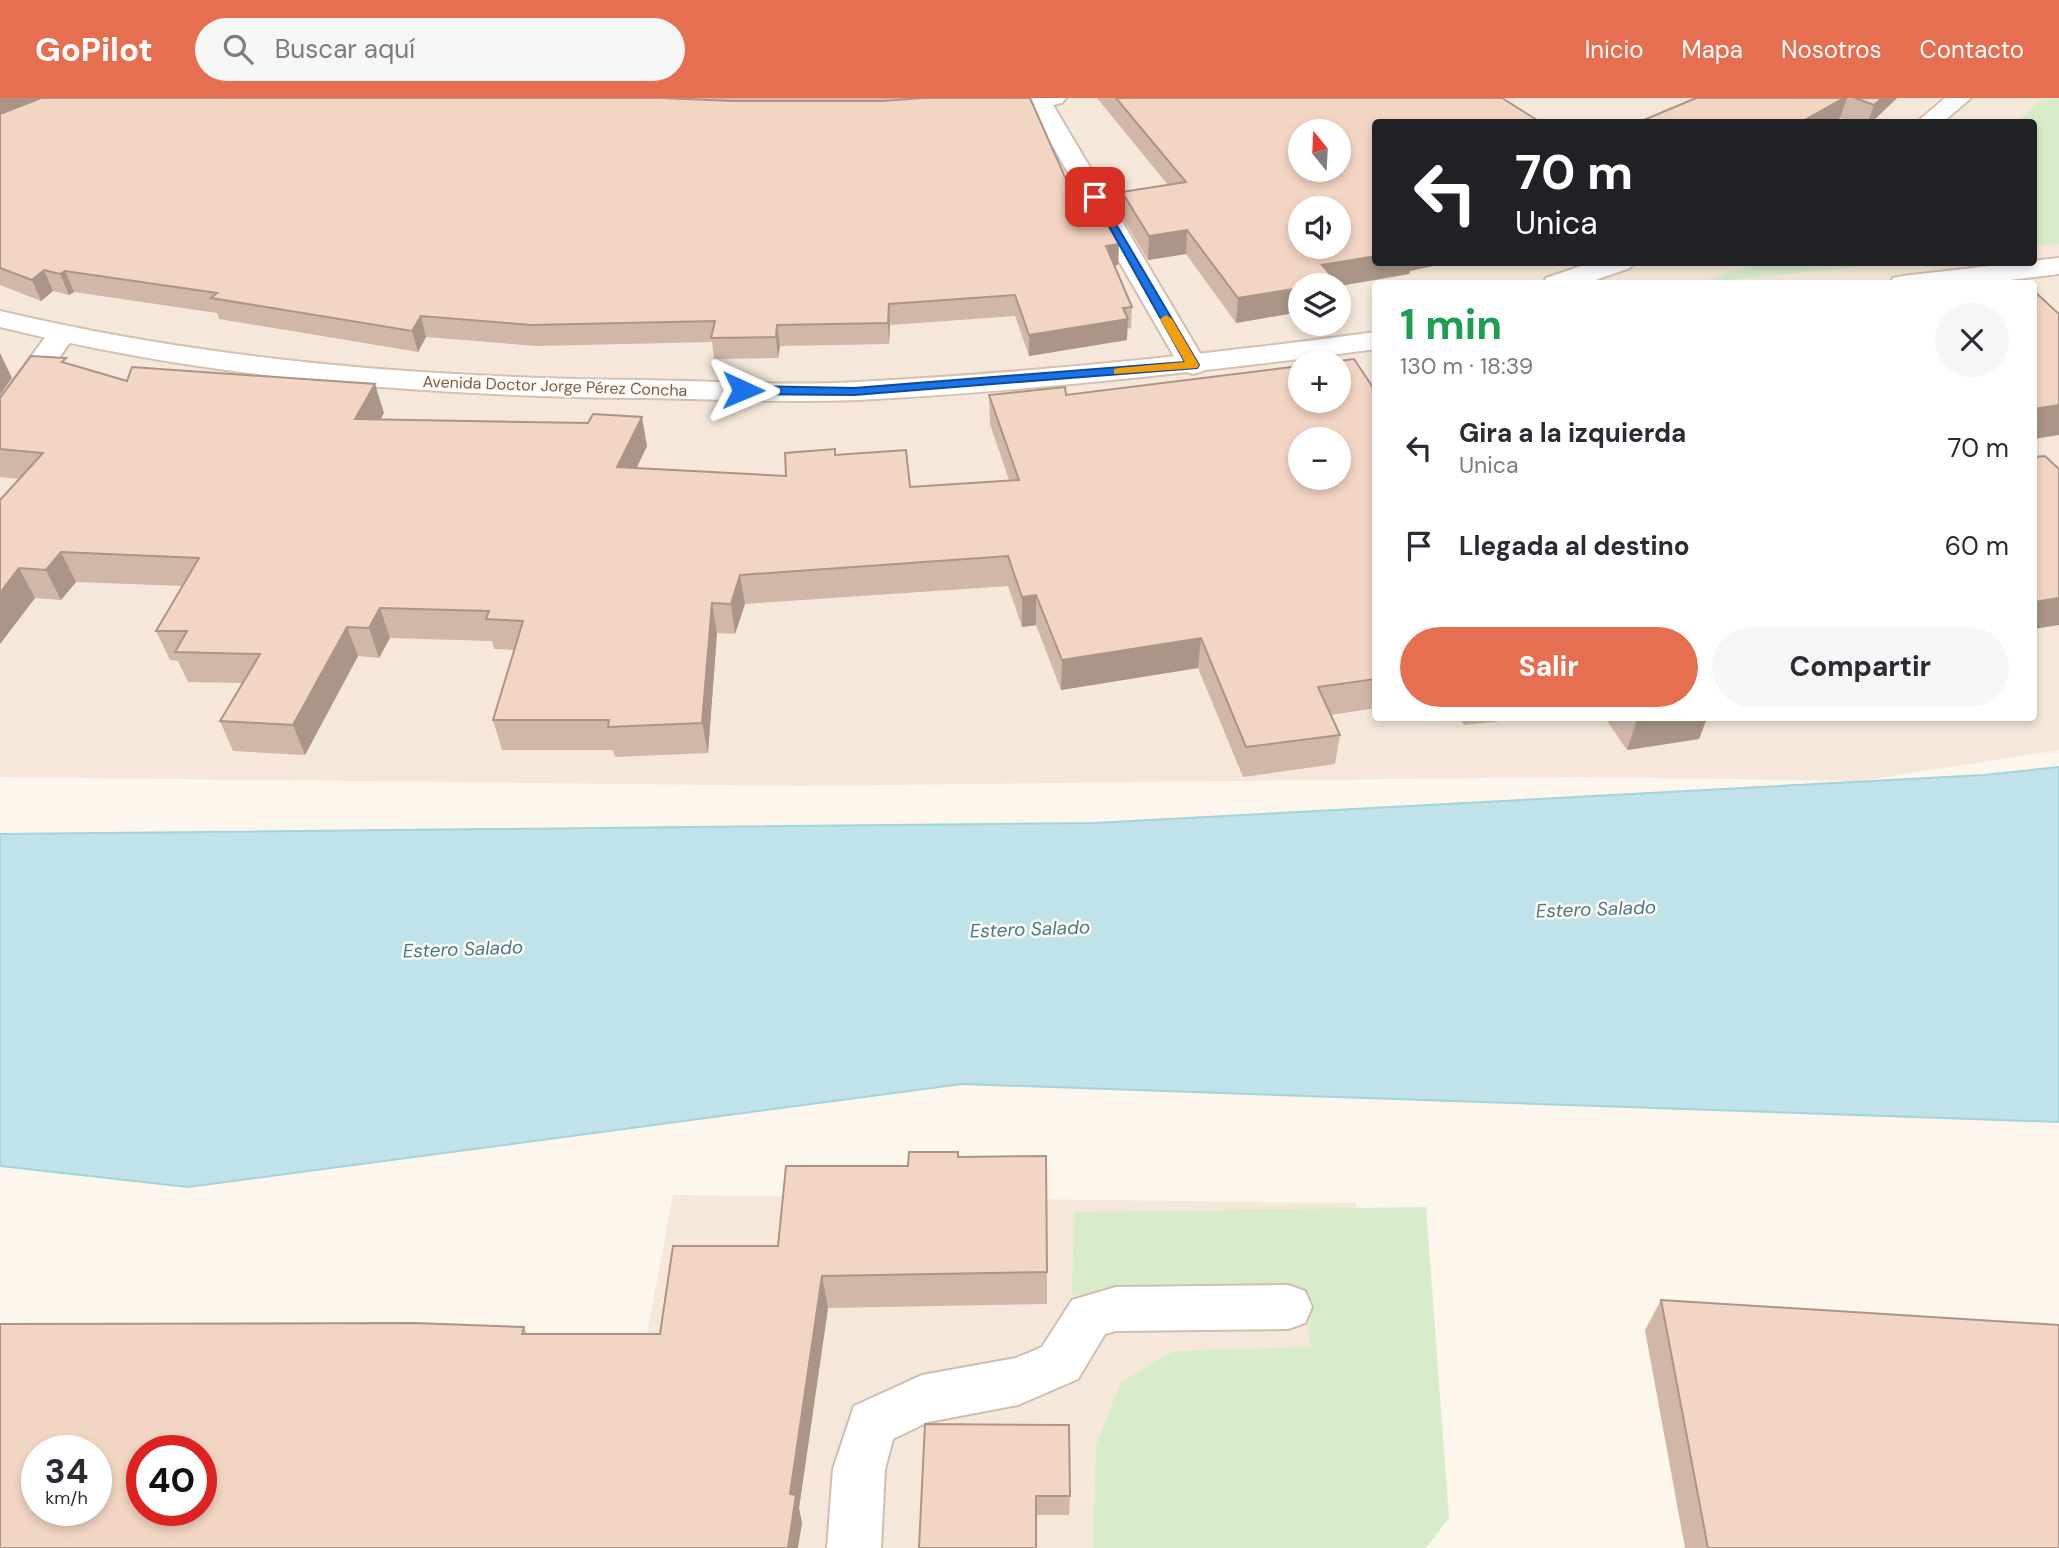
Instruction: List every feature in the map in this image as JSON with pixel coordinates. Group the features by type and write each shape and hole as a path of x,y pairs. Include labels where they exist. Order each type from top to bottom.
{"street":[{"path":"1932,119 1959,98"},
{"path":"951,106 1046,99 1193,365"},
{"path":"1987,279 2059,266"},
{"path":"1575,280 1633,268"},
{"name":"Avenida Doctor Jorge Pérez Concha","path":"0,318 62,334 214,361 393,381 522,388 854,391 1193,365 1372,341"},
{"path":"0,421 62,334"},
{"name":"Avenida Doctor Jorge Pérez Concha","path":"1323,346 1372,334"},
{"path":"854,1548 859,1469 873,1423 922,1398 1018,1381 1059,1363 1089,1316 1116,1309 1289,1307"}],"shaded area":[{"path":"0,98 2059,98 2059,750 1860,781 1579,777 800,786 0,777"},
{"path":"673,1195 1356,1203 1365,1548 607,1548"}],"green space":[{"path":"2043,98 2059,98 2059,244 2037,246 2037,119 2020,119"},
{"path":"1749,266 1865,266 1728,280 1707,280"},
{"path":"1426,1207 1449,1518 1426,1548 1093,1548 1096,1445 1121,1382 1174,1351 1311,1347 1303,1300 1072,1295 1074,1212"}],"water":[{"name":"Estero Salado","path":"2059,767 2059,1122 962,1084 188,1187 0,1166 0,834 1094,823 1984,775"}],"building":[{"path":"41,98 662,98 882,101 923,98 1030,98 1076,202 1093,199 1119,244 1106,246 1132,307 1123,308 1128,319 1029,335 1015,295 889,304 888,323 777,325 776,337 711,338 715,321 531,325 421,316 412,331 211,298 217,293 65,271 60,274 44,270 32,280 0,268 0,114"},
{"path":"1116,98 1502,98 1535,119 1372,119 1372,257 1322,265 1329,273 1288,273 1288,290 1238,298 1187,230 1149,236 1122,192 1186,182"},
{"path":"1696,98 1844,98 1806,119 1646,119"},
{"path":"1855,98 1882,98 1874,105"},
{"path":"2037,294 2059,314 2059,405 2037,409"},
{"path":"31,356 66,358 62,362 127,381 132,367 375,384 355,419 588,423 593,414 642,417 617,467 786,476 785,453 835,449 835,455 906,450 910,487 1019,480 989,395 1065,387 1066,395 1288,367 1288,413 1351,413 1351,359 1354,359 1372,386 1372,680 1318,687 1340,735 1246,747 1201,638 1062,660 1036,595 1022,597 1008,556 740,575 731,604 712,603 702,723 608,727 609,720 493,720 523,621 486,619 489,611 380,608 369,628 347,627 293,725 220,721 260,654 175,652 187,631 156,631 199,558 61,552 46,570 19,568 0,593 0,500 43,453 0,449 0,398"},
{"path":"2045,456 2059,469 2059,598 2037,602 2037,457"},
{"path":"909,1152 958,1152 958,1157 1046,1156 1047,1272 822,1276 790,1494 796,1495 788,1548 0,1548 0,1324 414,1323 524,1327 522,1334 660,1334 673,1246 778,1246 786,1166 908,1166"},
{"path":"1661,1300 2059,1325 2059,1548 1708,1548"},
{"path":"925,1424 1069,1425 1070,1496 1036,1496 1036,1548 919,1548"}],"slow traffic":[{"path":"1118,372 1193,365 1166,319"}],"route":[{"path":"743,390 854,391 1193,365 1095,197"}]}
